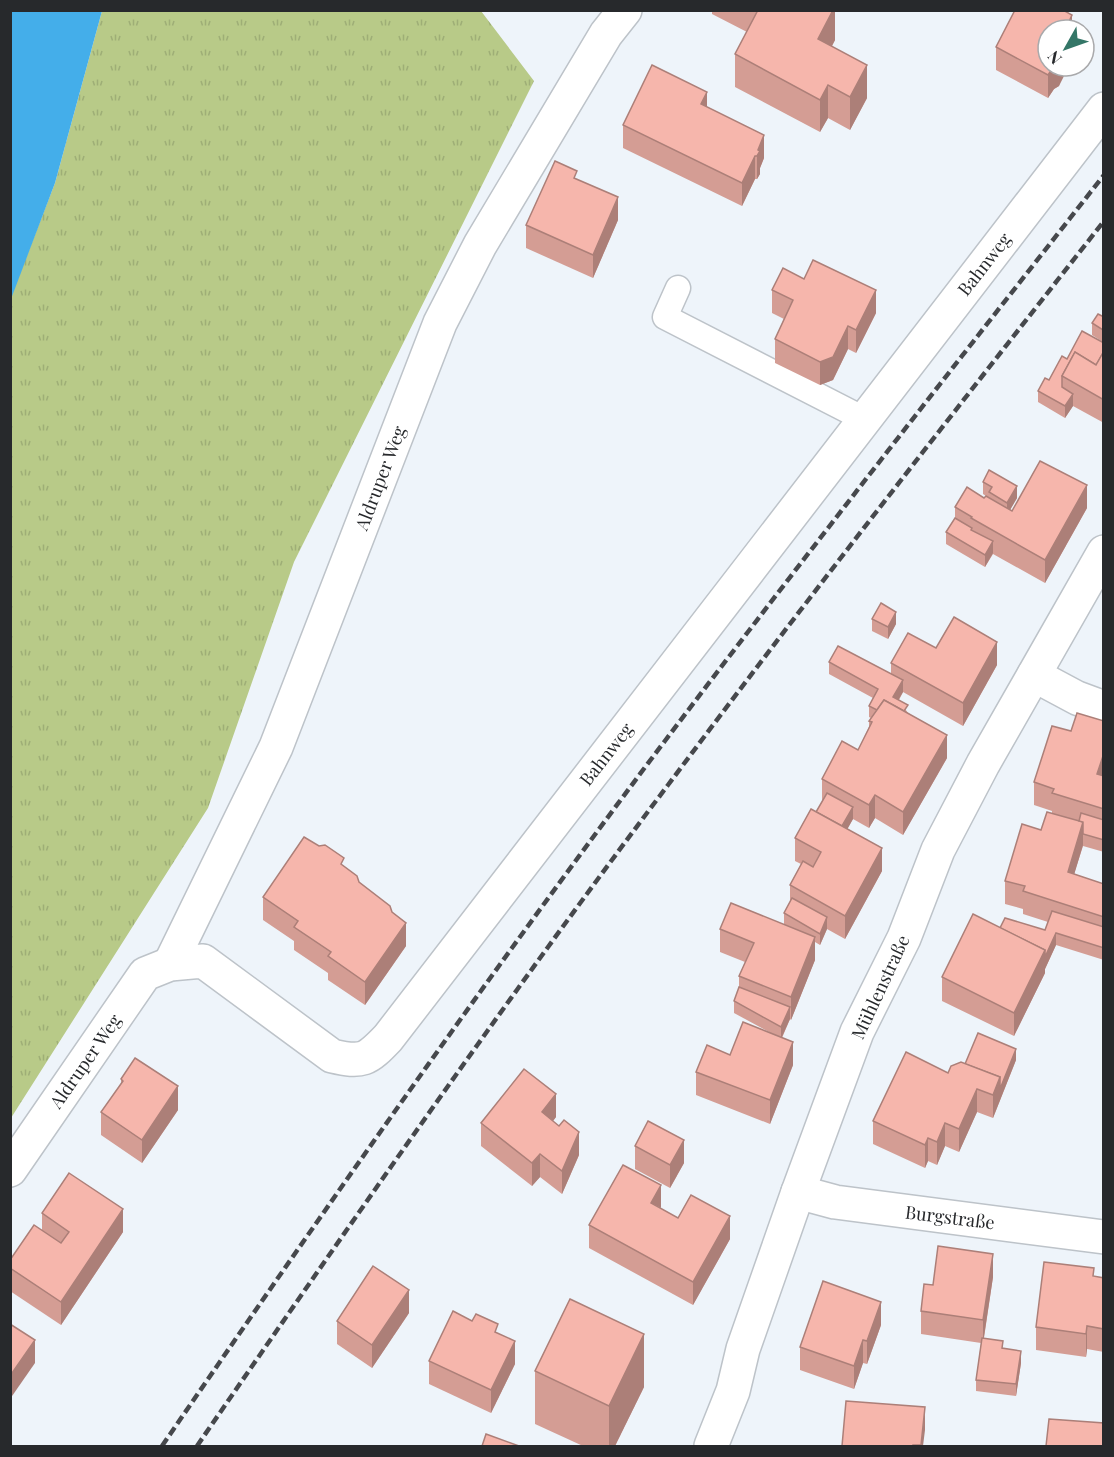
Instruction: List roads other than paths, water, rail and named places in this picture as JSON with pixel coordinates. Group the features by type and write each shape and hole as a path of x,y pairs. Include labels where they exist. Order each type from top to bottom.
{"street":[{"name":"Aldruper Weg","path":"170,964 276,747 440,323 486,235 606,34 625,10"},
{"name":"Bahnweg","path":"332,1056 354,1061 372,1055 388,1038 1104,109"},
{"name":"Mühlenstraße","path":"711,1446 733,1391 743,1349 857,1032 904,938 938,850 983,764 1104,552"},
{"path":"1034,675 1077,698 1104,708"},
{"name":"Aldruper Weg","path":"10,1170 145,974 170,964 203,961 332,1056"},
{"name":"Burgstraße","path":"798,1192 835,1202 1104,1238"}],"lane":[{"path":"678,288 665,317 864,419"}],"water":[{"path":"11,10 102,11 55,183 11,299"}],"railway":[{"path":"162,1446 400,1104 646,766 816,543 1104,175"},
{"path":"197,1446 429,1113 607,866 830,572 1104,221"}]}
